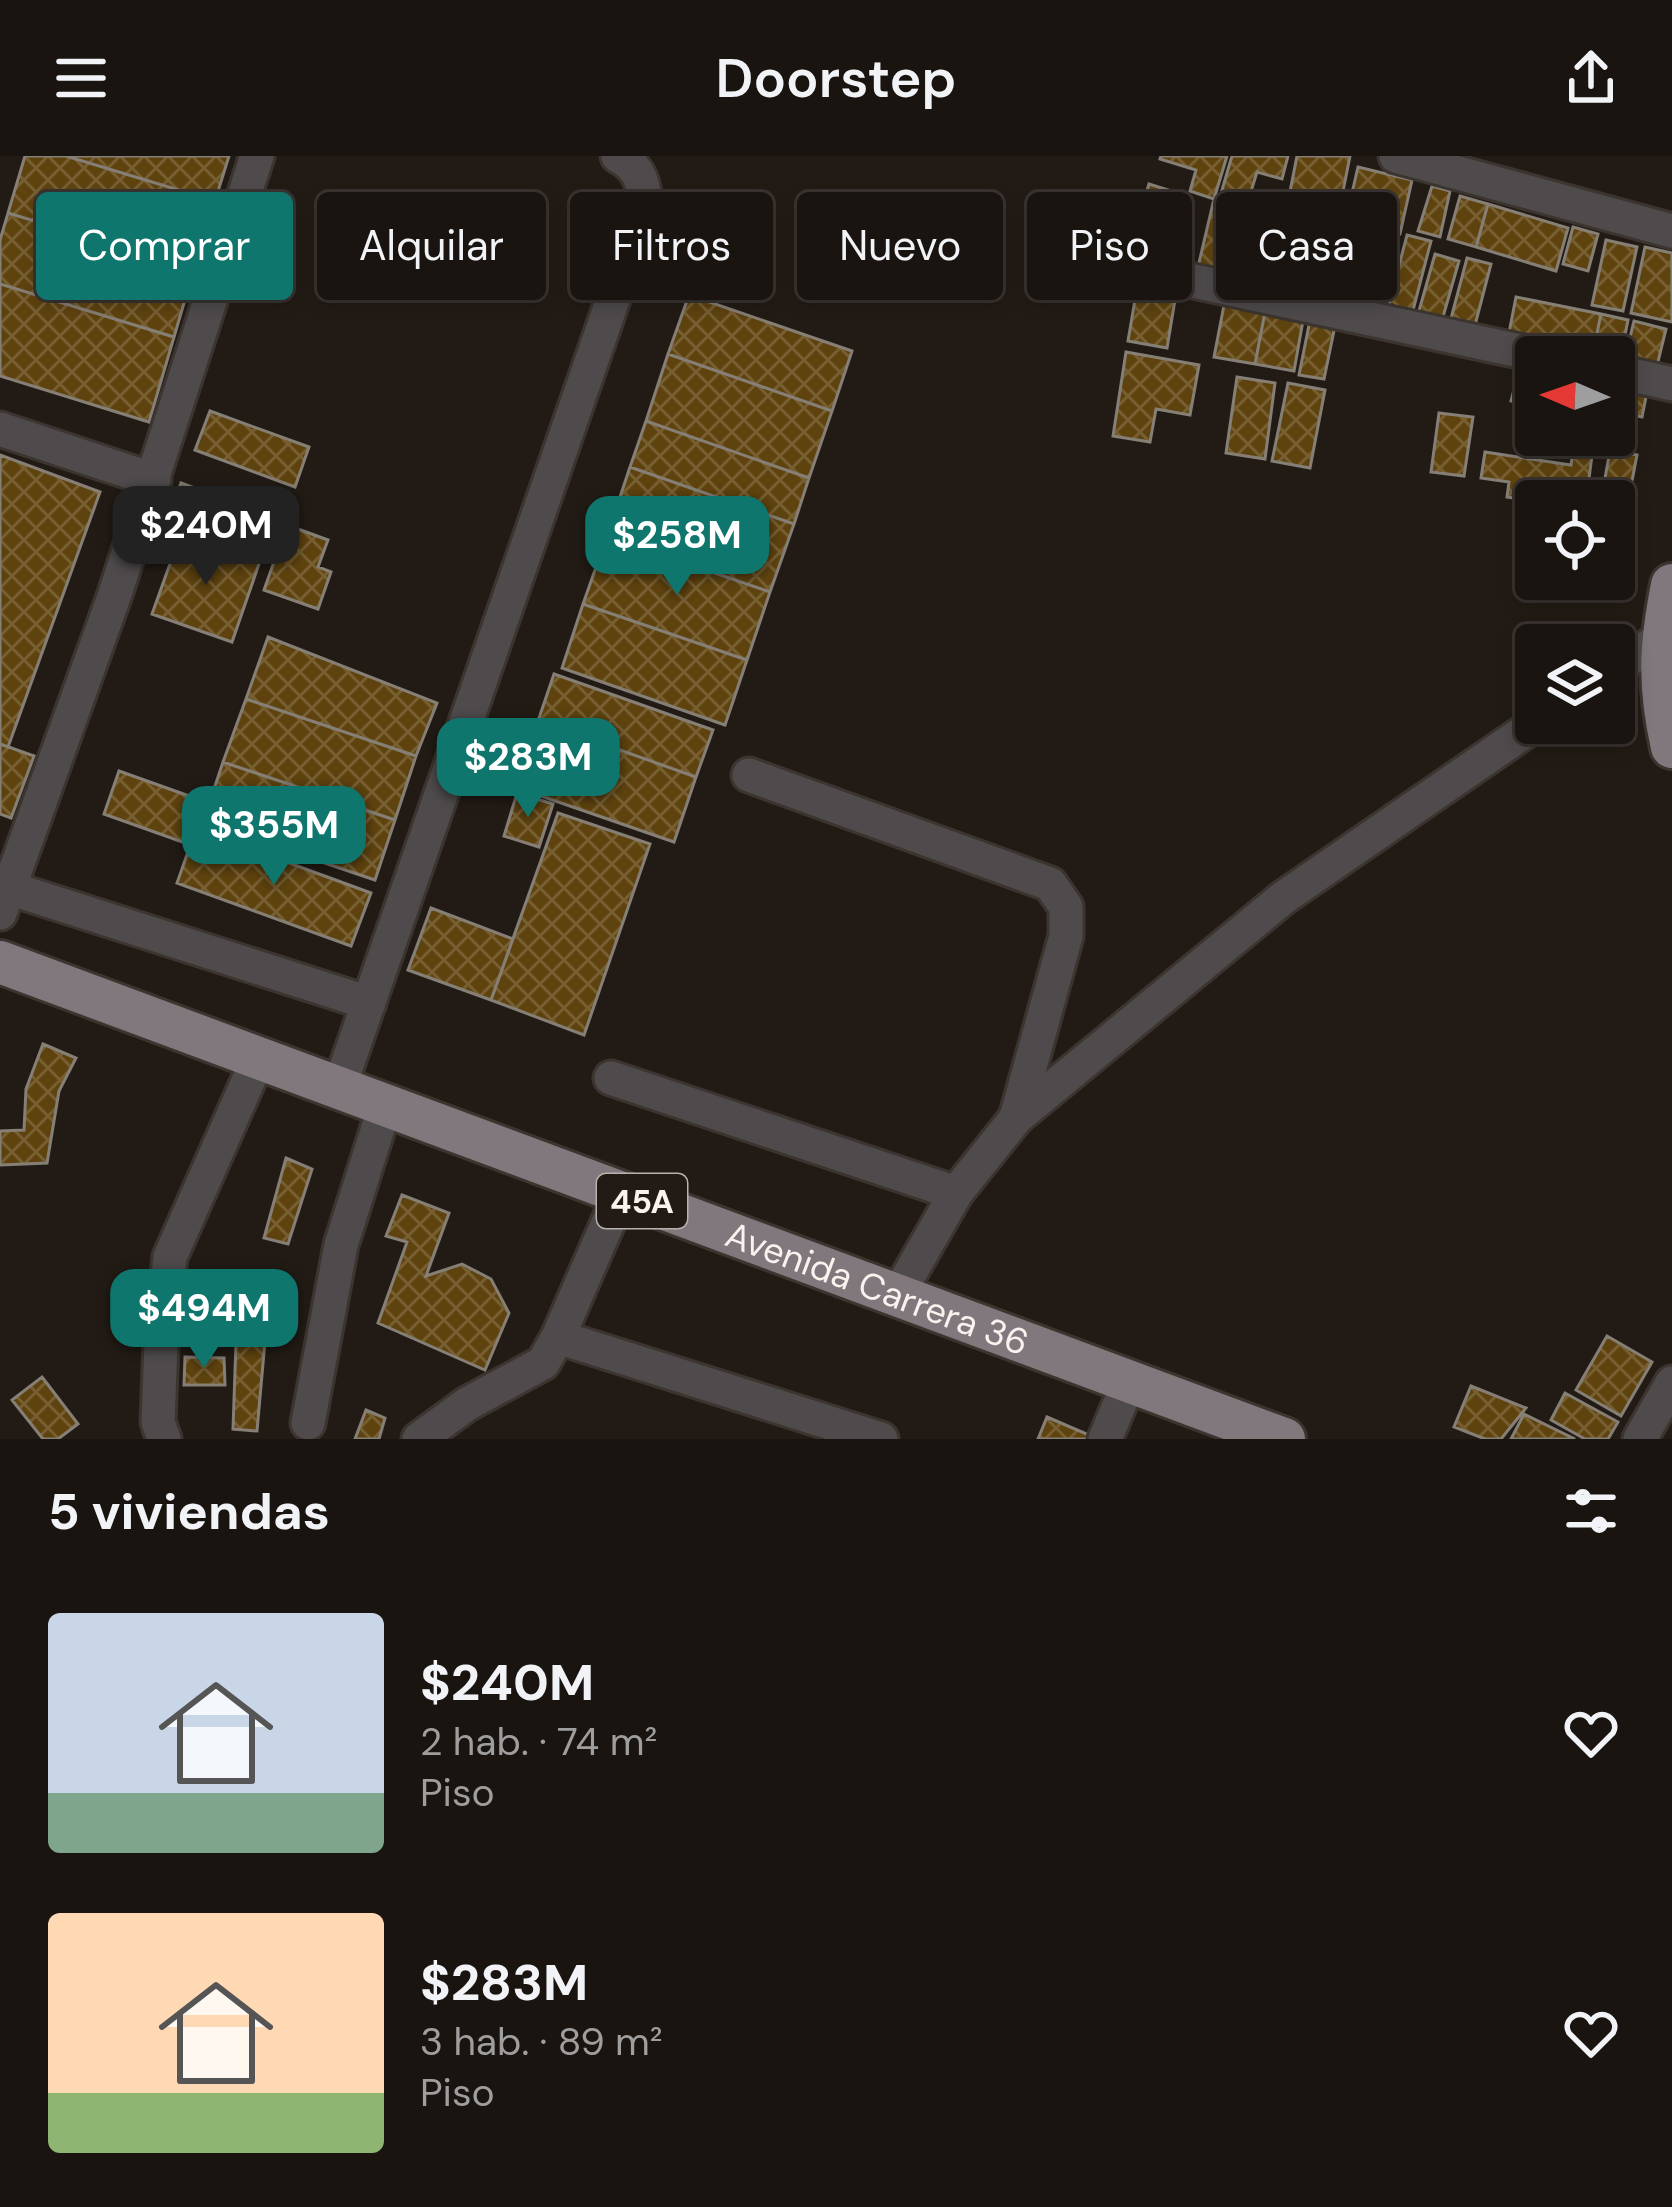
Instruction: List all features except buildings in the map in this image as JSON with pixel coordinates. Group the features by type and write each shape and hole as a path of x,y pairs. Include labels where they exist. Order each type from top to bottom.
{"main road":[{"path":"1672,585 1662,637 1661,700 1672,747"},
{"name":"Avenida Carrera 36","path":"0,962 1284,1439"}],"street":[{"path":"257,156 154,480 4,900 369,1003"},
{"path":"339,1088 644,210 639,175 618,156"},
{"path":"1396,156 1672,231"},
{"path":"1192,281 1515,350"},
{"path":"1635,376 1672,384"},
{"path":"0,429 154,480"},
{"path":"1635,656 1662,637"},
{"path":"897,1296 956,1193 1016,1118 1283,898 1515,738"},
{"path":"749,775 1050,884 1066,907 1066,936 1016,1118"},
{"path":"164,1439 158,1422 170,1258 258,1058"},
{"path":"610,1078 956,1193"},
{"path":"308,1423 341,1246 385,1106"},
{"path":"419,1439 467,1404 543,1363 559,1337 621,1193"},
{"path":"559,1337 881,1439"},
{"path":"1105,1439 1130,1382"},
{"path":"1640,1439 1672,1383"}]}
